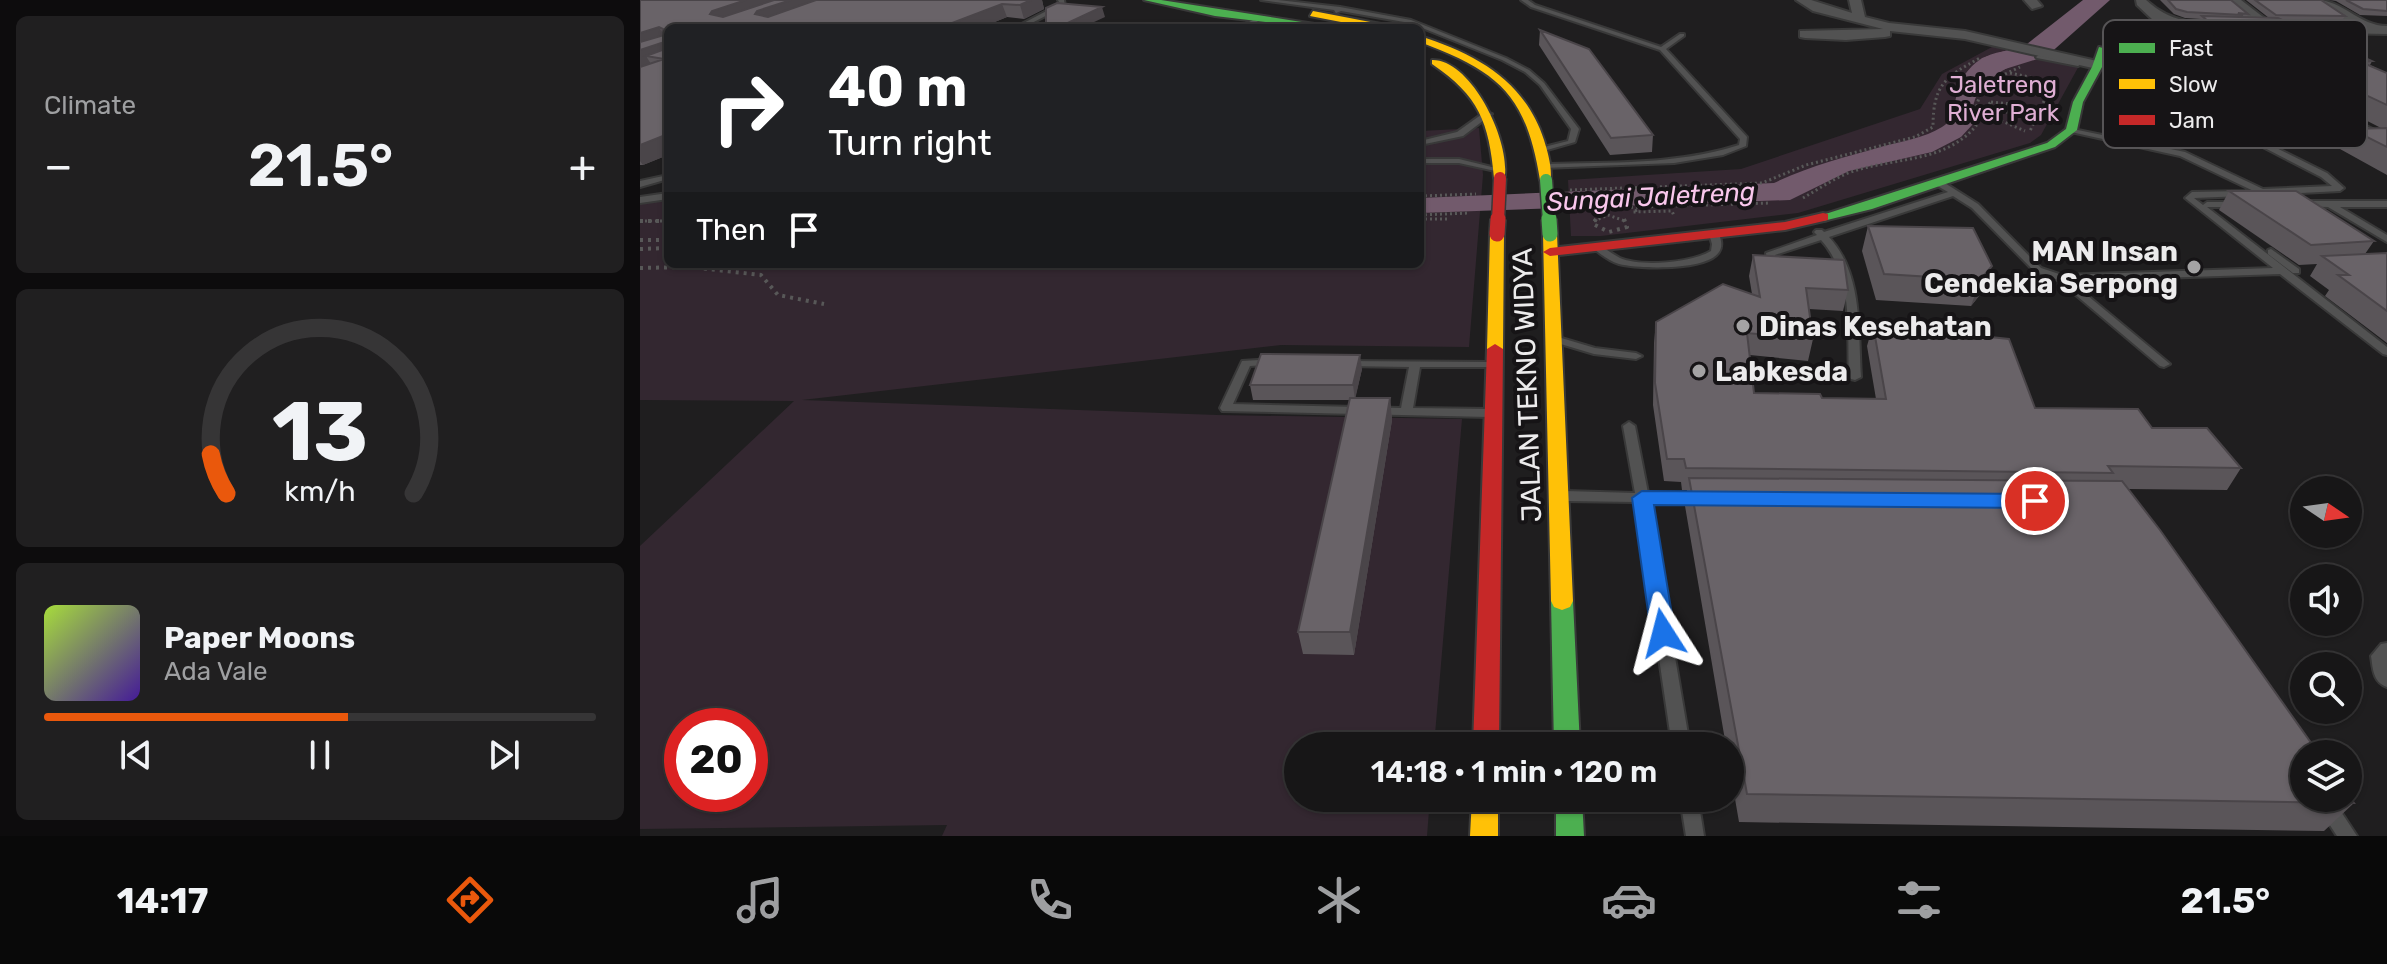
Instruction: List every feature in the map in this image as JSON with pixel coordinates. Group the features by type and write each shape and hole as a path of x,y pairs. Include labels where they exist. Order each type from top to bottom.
{"main road":[{"path":"1148,0 1215,13 1264,9 1333,17"},
{"path":"1208,0 1367,24"},
{"name":"JALAN TEKNO WIDYA","path":"1424,40 1445,47 1492,72 1523,98 1545,165 1555,339 1566,732"},
{"name":"JALAN TEKNO WIDYA","path":"1424,56 1460,76 1483,99 1497,140 1500,174 1486,732"},
{"path":"1550,243 1597,247 1807,222 2051,145 2071,130 2078,102 2099,61"},
{"path":"1484,836 1485,812"},
{"path":"1569,812 1570,836"}],"street":[{"path":"1802,0 1817,8 1889,27 1965,35 2026,55 2099,61"},
{"path":"1855,0 1859,19"},
{"path":"2233,0 2259,20"},
{"path":"2322,0 2353,20"},
{"path":"2141,2 2164,20"},
{"path":"1805,34 1846,36 1889,32 1889,27"},
{"path":"2369,30 2387,30"}],"lane":[{"path":"1026,24 1055,11 1063,5 1061,0"},
{"path":"1524,0 1533,6 1662,49 1744,139 1742,146 1674,159 1545,165"},
{"path":"1245,24 1264,9"},
{"path":"1333,17 1396,24"},
{"path":"1424,27 1527,71 1542,84 1575,129 1571,142 1545,165"},
{"path":"1662,49 1682,35"},
{"path":"2099,61 2103,63"},
{"path":"1424,142 1448,139 1488,114"},
{"path":"2071,130 2103,137"},
{"path":"2367,131 2387,141"},
{"path":"2367,142 2387,141"},
{"path":"2154,148 2182,154 2262,192"},
{"path":"2189,198 2192,195 2340,188 2324,175 2272,148"},
{"path":"1424,161 1459,161 1500,174"},
{"path":"640,184 664,178"},
{"path":"1937,182 1975,206 2038,270 2061,278 2164,364"},
{"path":"1788,269 1773,264 1771,253 1954,193"},
{"path":"640,200 664,197"},
{"path":"2189,198 2207,205 2296,271"},
{"path":"2189,198 2387,352"},
{"path":"2328,203 2387,239"},
{"path":"2207,205 2251,204"},
{"path":"2281,204 2387,204"},
{"path":"1807,222 1838,251 1847,274 1855,377"},
{"path":"2061,278 2311,270"},
{"path":"1832,273 1847,274"},
{"path":"1555,339 1582,349 1636,356"},
{"path":"1294,363 1246,363 1226,408 1492,413"},
{"path":"1325,363 1494,365"},
{"path":"1406,411 1415,364"},
{"path":"1629,426 1679,732"},
{"path":"1558,496 1715,498"},
{"path":"2387,649 2379,656 2381,672 2387,680"},
{"path":"1691,812 1695,836"},
{"path":"2331,812 2348,836"}],"path":[{"path":"1796,201 1853,172 1929,155 1952,145 1976,126 1974,105 1989,83 2008,73 2026,55"},
{"path":"2008,73 2053,82 2030,133 2021,140"},
{"path":"1989,83 2019,82 2031,88"},
{"path":"2004,83 2016,90 2050,87"},
{"path":"2040,89 2046,96"},
{"path":"1987,106 1991,102 2004,102 2016,109"},
{"path":"1974,105 1999,111 2016,109 2037,113"},
{"path":"1981,106 1997,119 2030,133"},
{"path":"1424,193 1450,192"},
{"path":"1571,209 1773,203"},
{"path":"1674,216 1672,211 1633,210 1685,208 1683,206"},
{"path":"1424,219 1448,219"},
{"path":"640,221 664,221"},
{"path":"640,240 664,240"},
{"path":"640,249 664,248"},
{"path":"640,268 664,268"},
{"path":"699,268 761,275 778,295 824,304"}],"green space":[{"name":"Jaletreng River Park","path":"1992,47 2011,47 2080,64 2041,135 2030,143 1798,213 1601,236 1571,236 1568,180 1741,169 1920,109 1942,74"},
{"path":"1479,128 1483,175 1469,347 1281,345 802,400 1217,415 1462,419 1435,732 1284,732 1284,812 1429,812 1427,836 942,836 947,825 640,829 640,546 794,401 640,400 640,200 664,201 664,268 1424,268 1424,131"}],"water":[{"path":"2031,49 2045,52 2005,69 1984,85 1973,109 1973,124 1961,137 1932,152 1849,171 1790,200 1424,213 1424,198 1774,183 1828,162 1935,131 1950,119 1959,87 1972,66 1981,59 2003,52"}],"building":[{"path":"640,0 746,0 710,14 723,17 774,0 791,0 755,14 768,17 816,0 1031,0 1020,5 1002,4 950,24 664,24 664,59 646,56 662,50 661,43 640,50 640,42 661,36 663,29 659,27 640,33"},
{"path":"2168,0 2231,0 2248,14 2187,12 2176,9"},
{"path":"2255,0 2321,0 2345,16 2276,15"},
{"path":"2346,0 2387,0 2387,11 2363,9"},
{"path":"1057,3 1102,7 1066,24 1046,24 1046,8"},
{"path":"2202,16 2282,20 2207,20"},
{"path":"1540,30 1589,49 1653,135 1611,138"},
{"path":"664,59 664,136 640,145 640,67"},
{"path":"2367,65 2387,73 2387,105 2367,96"},
{"path":"2387,128 2387,147 2367,137 2367,129"},
{"path":"2229,191 2296,191 2374,241 2311,245"},
{"path":"1868,226 1973,228 1992,266 1980,280 1884,274"},
{"path":"2387,253 2387,311 2338,275 2349,275 2322,256"},
{"path":"1753,255 1844,260 1848,290 1806,288 1813,339 1747,333 1754,393 1886,399 1873,325 2009,339 2035,408 2138,409 2152,428 2207,428 2241,468 2108,466 2113,473 1686,468 1684,459 1667,459 1655,383 1656,322 1723,284 1760,297"},
{"path":"1261,354 1360,355 1353,385 1250,385"},
{"path":"1350,398 1390,398 1350,632 1298,632"},
{"path":"1689,478 2122,481 2290,713 2290,724 2298,724 2309,740 2290,740 2290,802 1747,794 1744,732 1736,732"}],"waterway":[{"name":"Sungai Jaletreng","path":"1977,76 1992,64 2037,50 2098,0"}],"traffic: fast":[{"path":"1148,0 1215,13 1304,24"},
{"path":"1823,217 1867,206 2051,145 2071,130 2078,102 2097,67 2102,49"},
{"path":"1546,180 1550,234"},
{"path":"1562,601 1567,732"},
{"path":"1569,812 1570,836"}],"traffic: slow":[{"path":"1313,14 1365,24"},
{"path":"1424,40 1472,60 1509,87 1523,104 1533,125 1546,180"},
{"path":"1435,62 1466,85 1485,110 1495,140 1500,178"},
{"path":"1495,349 1497,234"},
{"path":"1550,234 1562,601"},
{"path":"1484,836 1485,812"}],"traffic: jam":[{"path":"1497,234 1500,178"},
{"path":"1550,252 1785,226 1823,217"},
{"path":"1486,732 1495,349"}],"place":[{"name":"MAN Insan Cendekia Serpong","path":"2194,267"},
{"name":"Dinas Kesehatan","path":"1743,326"},
{"name":"Labkesda","path":"1699,371"}],"route":[{"path":"1663,633 1642,498 2035,501"}]}
